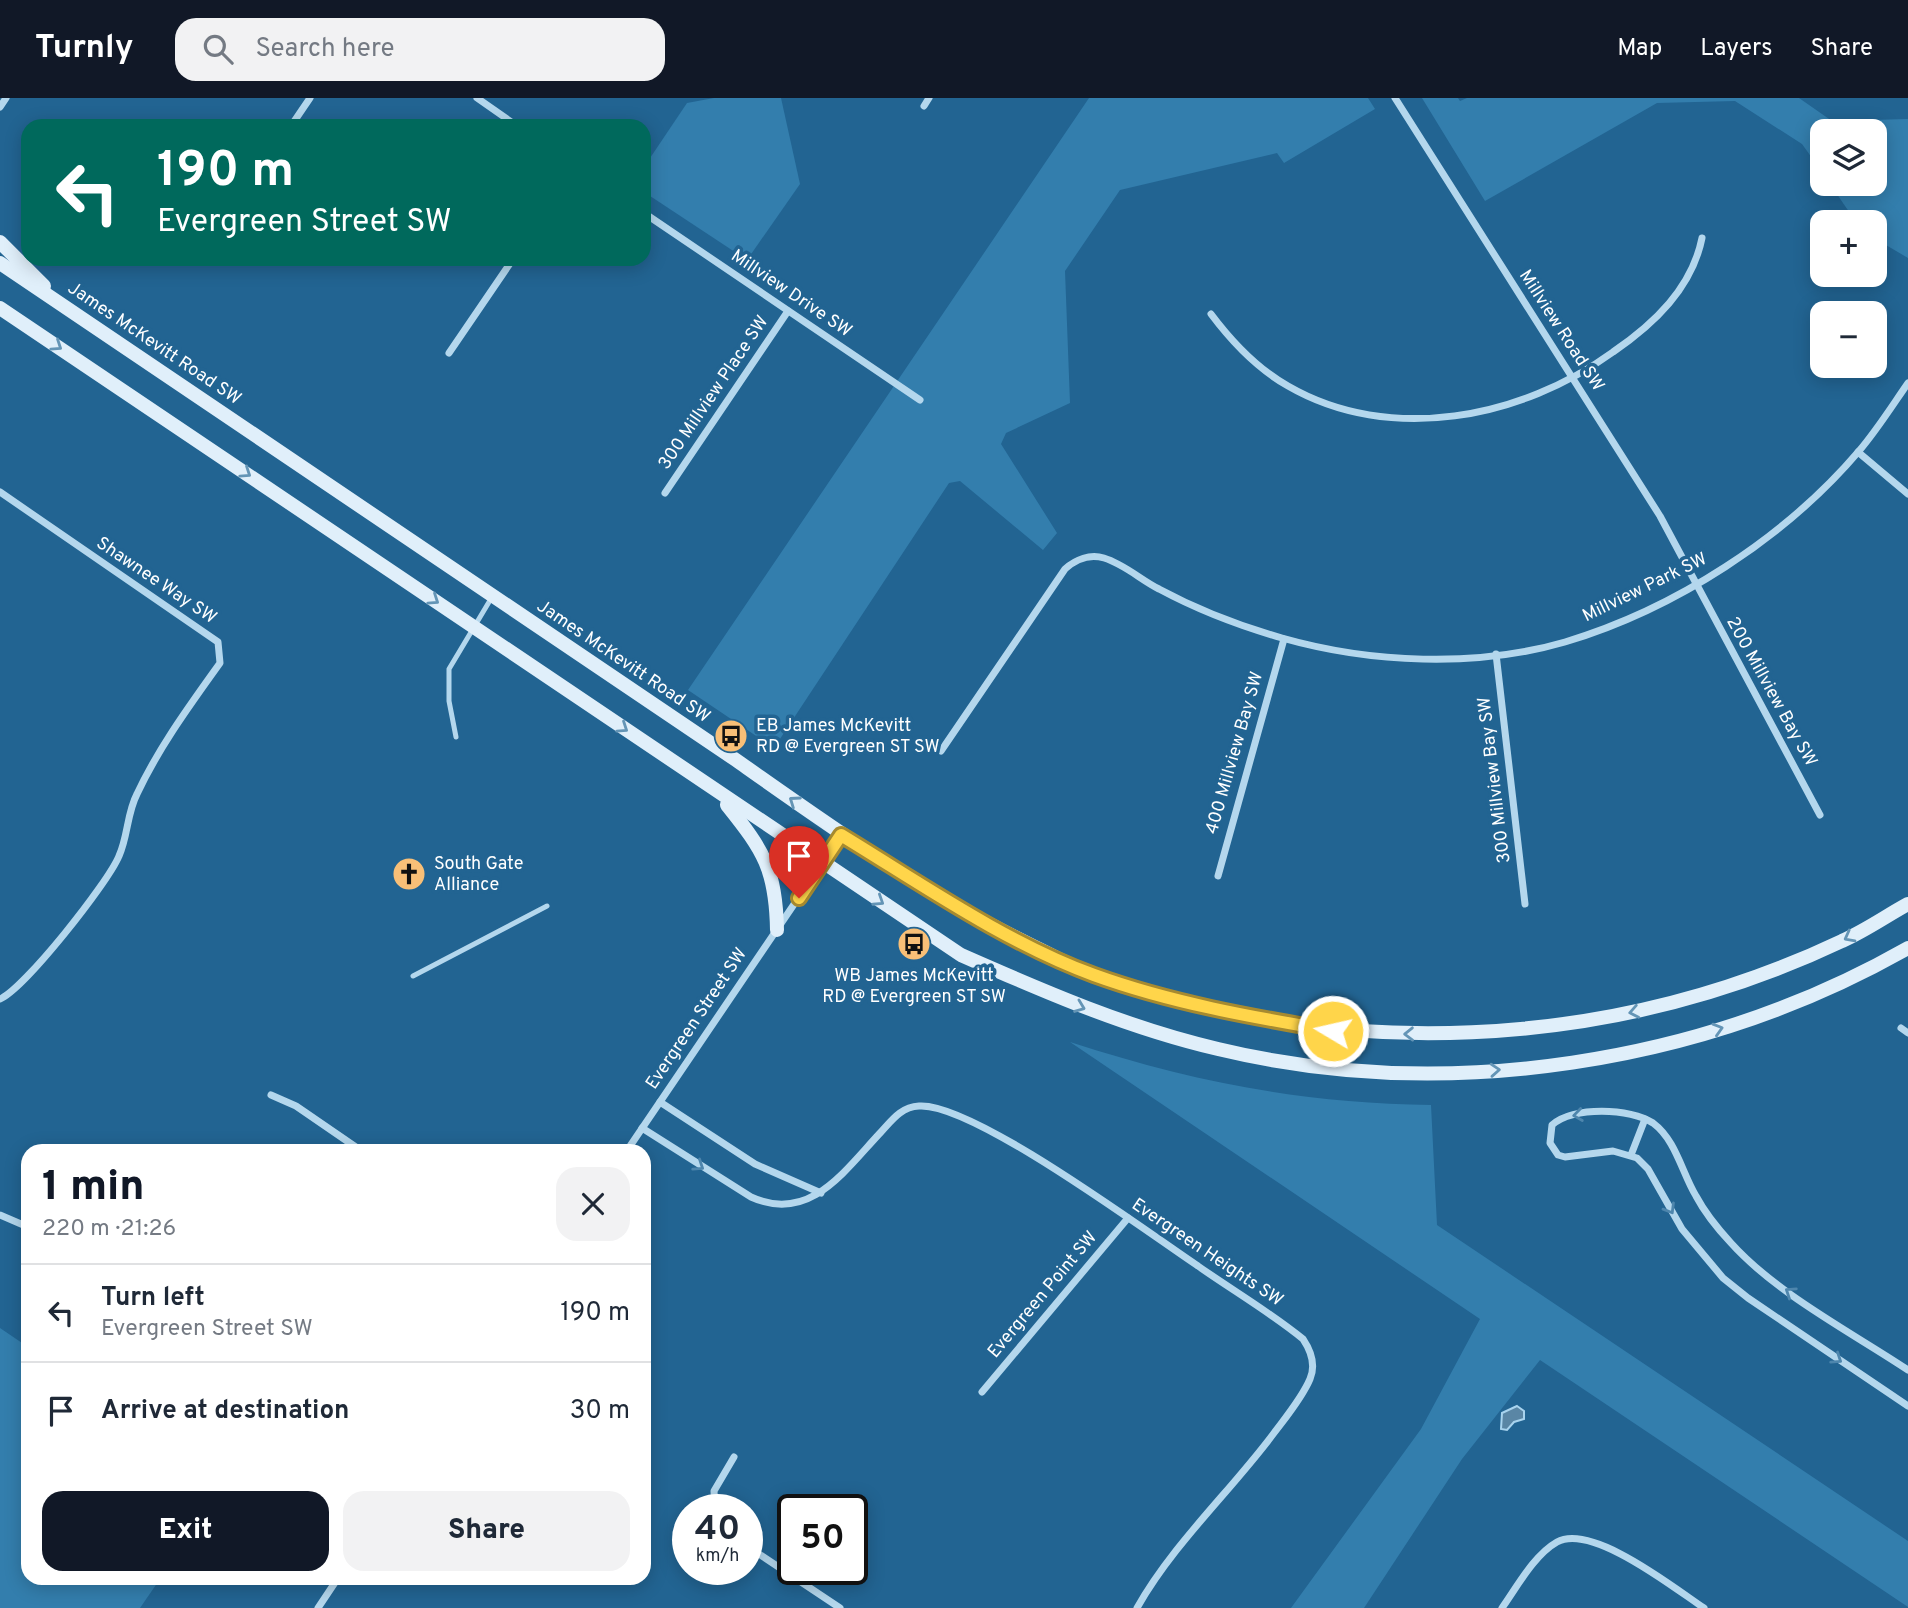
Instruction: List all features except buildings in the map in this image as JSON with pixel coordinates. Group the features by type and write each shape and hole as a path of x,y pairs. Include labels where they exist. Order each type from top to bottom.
{"main road":[{"path":"0,242 21,263"},
{"name":"James McKevitt Road SW","path":"0,263 736,760 841,835 982,922 1093,975 1203,1007 1333,1031 1396,1034 1499,1033 1579,1023 1668,1005 1744,981 1844,941 1908,904"},
{"path":"24,266 68,309"},
{"path":"0,308 822,864 961,955 1080,1007 1221,1050 1328,1067 1465,1072 1529,1067 1628,1052 1719,1029 1779,1009 1908,948"},
{"path":"718,793 754,839 770,866 777,930"}],"street":[{"path":"0,107 6,98"},
{"path":"296,119 310,98"},
{"path":"477,98 507,119"},
{"path":"924,106 929,98"},
{"name":"Millview Road SW","path":"1395,98 1660,516 1694,584"},
{"name":"Millview Drive SW","path":"651,218 920,400"},
{"path":"1211,314 1254,362 1289,387 1344,408 1384,415 1434,418 1467,415 1506,406 1572,378 1625,344 1664,309 1686,281 1702,238"},
{"path":"449,354 508,266"},
{"name":"300 Millview Place SW","path":"665,493 788,311"},
{"name":"Millview Park SW","path":"941,751 1065,569 1087,557 1111,560 1189,604 1284,639 1350,653 1451,657 1496,654 1563,642 1596,631 1694,584 1775,532 1814,499 1858,452 1908,383"},
{"path":"1858,452 1908,494"},
{"name":"Shawnee Way SW","path":"0,492 218,642 220,663 168,737 135,796 120,856 101,888 46,954 0,999"},
{"name":"200 Millview Bay SW","path":"1694,584 1820,815"},
{"name":"400 Millview Bay SW","path":"1217,876 1284,639"},
{"name":"300 Millview Bay SW","path":"1496,654 1525,904"},
{"name":"Evergreen Street SW","path":"631,1144 841,835"},
{"path":"271,1096 296,1106 351,1144"},
{"path":"660,1102 755,1164 821,1194"},
{"name":"Evergreen Heights SW","path":"642,1128 760,1201 791,1205 803,1203 821,1194 898,1113 919,1106 936,1108 1018,1147 1296,1333 1308,1346 1312,1357 1311,1378 1283,1420 1162,1568 1137,1608"},
{"path":"1908,1370 1787,1290 1746,1258 1717,1227 1696,1198 1670,1142 1660,1129 1630,1112 1612,1110 1562,1118 1550,1131 1553,1150 1565,1157 1613,1151 1631,1155 1648,1168 1682,1229 1723,1278 1758,1305 1908,1406"},
{"path":"1631,1155 1645,1119"},
{"path":"0,1215 21,1224"},
{"name":"Evergreen Point SW","path":"982,1392 1128,1219"},
{"path":"714,1494 734,1457"},
{"path":"1502,1608 1543,1553 1556,1543 1573,1537 1593,1542 1640,1565 1704,1608"},
{"path":"763,1557 840,1608"},
{"path":"318,1608 333,1585"}],"lane":[{"path":"456,737 449,701 449,669 492,597"},
{"path":"413,976 547,906"}],"shaded area":[{"path":"714,98 781,98 800,184 747,260 651,197 651,157 687,103"},
{"path":"1089,98 1368,98 1375,109 1284,163 1277,153 1120,190 1065,271 1070,403 1006,433 1001,444 1057,533 1043,550 960,481 949,483 774,748 688,690"},
{"path":"1422,98 1458,98 1460,101 1467,98 1799,98 1829,119 1810,119 1810,155 1802,144 1735,101 1657,103 1485,201"},
{"path":"1908,119 1908,258 1887,246 1887,210 1848,210 1838,196 1887,196 1887,120"},
{"path":"1070,1042 1160,1068 1248,1088 1337,1100 1431,1105 1437,1225 1908,1541 1908,1607 1540,1360 1462,1459 1364,1608 1291,1608 1421,1429 1480,1319"},
{"path":"0,1328 21,1342 21,1585 156,1585 140,1608 0,1608"},
{"path":"1517,1406 1524,1411 1524,1419 1514,1422 1507,1430 1501,1429 1502,1413"}],"place":[{"name":"EB James McKevitt RD @ Evergreen ST SW","path":"731,736"},
{"name":"South Gate Alliance","path":"409,874"},
{"name":"WB James McKevitt RD @ Evergreen ST SW","path":"914,944"}],"route":[{"path":"799,898 841,835 982,922 1093,975 1203,1007 1251,1018 1333,1031"}]}
